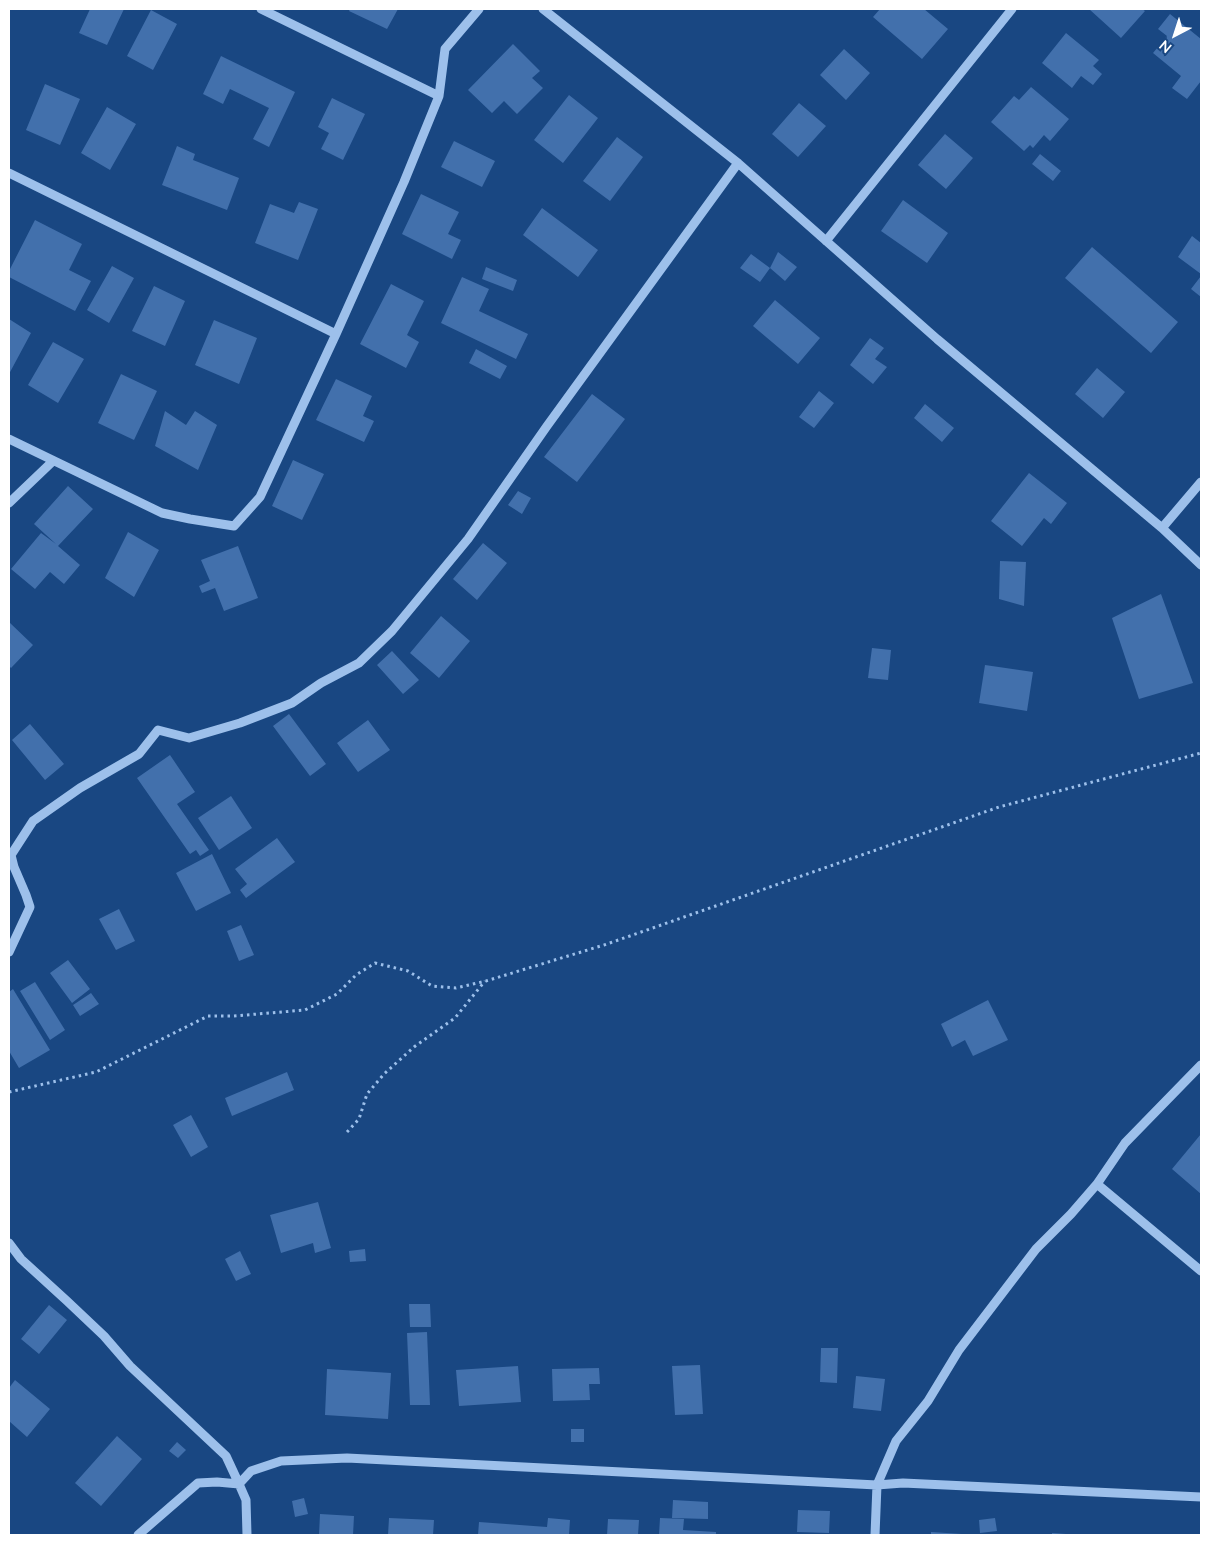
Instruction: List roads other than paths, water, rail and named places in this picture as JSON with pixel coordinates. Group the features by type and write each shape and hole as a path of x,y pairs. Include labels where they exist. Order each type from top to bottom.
{"street":[{"path":"261,9 439,96"},
{"path":"9,439 53,462 162,513 234,526 260,497 404,182 439,96 445,48 479,9"},
{"path":"543,9 738,163 937,339 1162,528 1201,565"},
{"path":"826,241 1012,9"},
{"path":"9,952 30,907 14,867 11,854 34,821 80,788 139,754 158,730 189,738 240,722 292,702 321,683 359,663 392,631 468,539 547,426 738,163"},
{"path":"9,174 336,334"},
{"path":"9,503 53,462"},
{"path":"1162,528 1201,482"},
{"path":"875,1535 877,1485 896,1441 928,1401 959,1350 1036,1249 1071,1214 1097,1184 1125,1143 1201,1064"},
{"path":"1097,1184 1201,1271"},
{"path":"9,1242 21,1259 104,1336 130,1366 226,1456 246,1500 246,1535"},
{"path":"239,1484 251,1471 281,1461 347,1458 877,1485 903,1483 1201,1497"},
{"path":"138,1535 198,1483 239,1484"}]}
